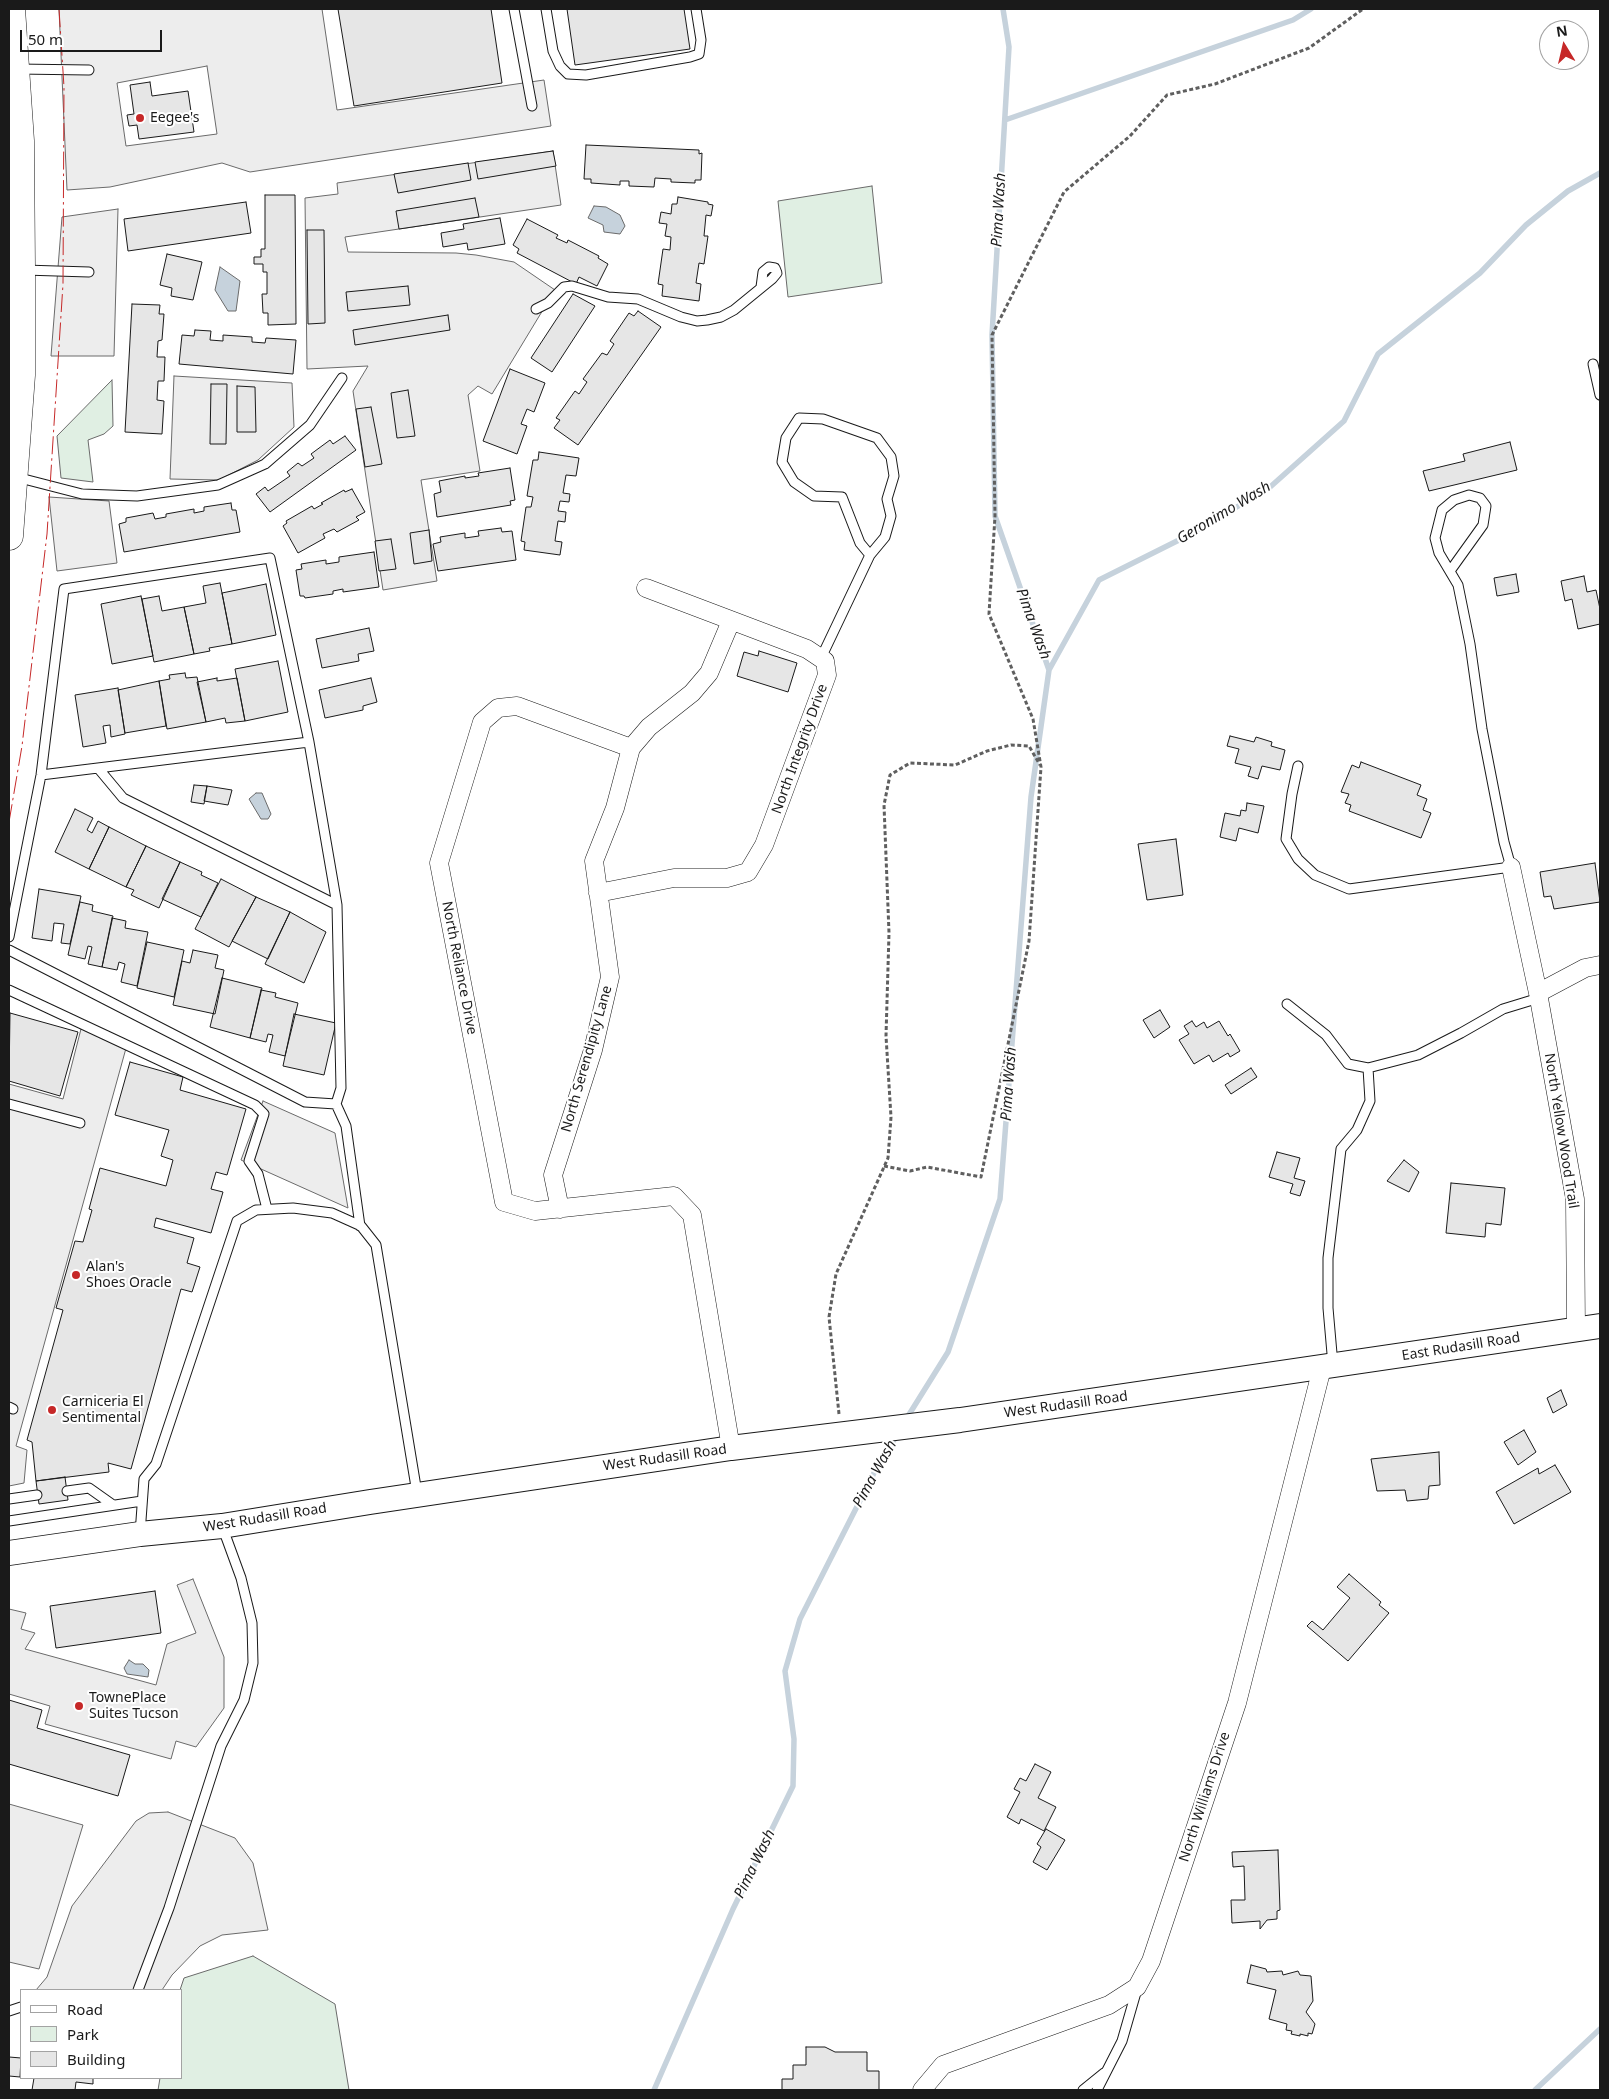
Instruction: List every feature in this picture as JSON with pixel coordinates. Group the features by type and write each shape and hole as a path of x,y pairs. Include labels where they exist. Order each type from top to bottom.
{"highway":[{"path":"9,536 12,475 21,375 20,141 11,9"}],"street":[{"path":"646,588 807,649 821,658"},
{"name":"North Serendipity Lane","path":"560,1209 553,1175 593,1050 610,977 605,928 594,861 615,808 631,748 649,727 692,693 709,674 730,621"},
{"name":"North Integrity Drive","path":"598,892 674,878 727,878 748,872 764,845 827,676 825,661 821,658"},
{"name":"North Reliance Drive","path":"560,1209 535,1211 504,1202 439,863 482,722 498,708 518,706 631,748"},
{"name":"North Yellow Wood Trail","path":"1510,867 1538,996 1575,1199 1576,1330"},
{"path":"1538,996 1585,968 1600,965"},
{"path":"560,1209 674,1196 692,1215 731,1448"},
{"name":"East Rudasill Road","path":"1328,1367 1600,1326"},
{"name":"West Rudasill Road","path":"9,1553 140,1534 222,1526 731,1448 960,1420 1328,1367"},
{"name":"North Williams Drive","path":"922,2090 943,2065 1109,2005 1137,1987 1151,1961 1237,1703 1328,1367"}],"lane":[{"path":"514,9 532,106"},
{"path":"546,9 553,51 560,66 568,74 586,75 699,54 701,40 696,9"},
{"path":"15,69 89,70"},
{"path":"21,270 89,272"},
{"path":"536,309 548,303 564,286 572,286 608,297 638,299 681,317 697,321 720,317 734,310 761,288"},
{"path":"1593,364 1600,395"},
{"path":"12,475 82,494 137,496 218,485 266,464 310,425 342,378"},
{"path":"821,658 870,556 885,536 892,516 887,499 894,476 891,457 877,438 823,420 799,418 786,438 782,462 794,482 814,496 842,497 860,543 870,556"},
{"path":"1298,766 1286,839 1298,859 1315,876 1349,889 1510,867 1484,738 1470,644 1458,585 1439,553 1435,538 1442,510 1454,500 1469,495 1480,498 1486,506 1483,525 1450,571"},
{"path":"9,936 41,775 64,589 270,558 309,742 337,905 341,1088 336,1104 346,1126 360,1226"},
{"path":"41,775 309,742"},
{"path":"98,768 123,798 337,905"},
{"path":"9,950 305,1102 336,1104"},
{"path":"9,990 255,1106 264,1114 249,1161 258,1174 267,1209"},
{"path":"1287,1004 1326,1035 1348,1064 1368,1068 1418,1055 1503,1009 1538,996"},
{"path":"1328,1367 1328,1258 1340,1149 1357,1130 1370,1101 1368,1068"},
{"path":"9,1104 80,1123"},
{"path":"140,1534 144,1479 156,1464 237,1221 256,1210 294,1208 332,1213 360,1226 376,1245 417,1495"},
{"path":"67,1491 89,1488 113,1505"},
{"path":"9,1500 37,1495"},
{"path":"9,1521 142,1501"},
{"path":"138,1989 169,1908 220,1746 244,1700 253,1663 252,1623 241,1578 222,1526"},
{"path":"1097,2090 1122,2040 1137,1987"},
{"path":"1083,2090 1106,2072"}],"path":[{"path":"884,1166 910,1171 926,1166 981,1177 1030,942 1041,767 1033,719 989,614 995,516 992,335 1064,192 1130,136 1167,95 1215,84 1309,48 1363,9"},
{"path":"842,1435 829,1317 834,1283 836,1274 888,1158 891,1117 886,1036 889,933 884,805 890,776 910,763 955,766 987,750 1011,744 1029,746 1041,767"}],"green space":[{"path":"872,186 882,283 788,297 778,201"},
{"path":"112,380 113,426 104,434 88,440 93,482 61,478 57,436"},
{"path":"253,1956 335,2004 349,2090 158,2090 160,2079 182,2079 182,1989 180,1989 184,1978"}],"shaded area":[{"path":"59,9 322,9 337,110 544,80 551,126 250,172 222,163 110,187 67,190","holes":["207,66 217,134 126,146 117,83"]},
{"path":"553,151 561,205 345,237 348,252 456,253 514,262 555,290 492,394 478,386 468,395 480,471 421,480 437,581 383,590 353,391 368,366 307,369 305,198 338,194 337,183"},
{"path":"594,206 606,207 620,215 625,226 620,234 604,232 603,225 588,218"},
{"path":"118,209 114,356 51,356 62,217"},
{"path":"220,267 240,281 236,311 228,311 215,290"},
{"path":"174,376 292,383 294,427 258,460 219,480 170,479"},
{"path":"49,497 109,501 117,563 57,571"},
{"path":"256,793 262,793 271,814 268,819 261,819 249,799"},
{"path":"81,1029 128,1041 16,1446 27,1450 24,1483 9,1486 9,1084 63,1099"},
{"path":"263,1101 335,1133 348,1208 241,1160"},
{"path":"193,1579 224,1657 224,1708 196,1747 176,1741 171,1759 45,1724 50,1706 9,1694 9,1609 26,1613 21,1629 35,1633 25,1649 156,1685 167,1644 196,1633 177,1585"},
{"path":"129,1660 135,1664 143,1664 149,1670 148,1677 127,1674 124,1668"},
{"path":"9,1804 83,1825 39,1969 9,1962"},
{"path":"168,1812 235,1838 253,1863 268,1930 222,1935 200,1946 172,1975 163,1989 37,1989 47,1977 72,1906 136,1821 149,1813"}],"building":[{"path":"338,9 491,9 502,83 354,106"},
{"path":"567,9 684,9 690,49 575,65"},
{"path":"150,82 152,96 188,91 194,132 139,139 137,125 129,126 127,115 134,114 130,85"},
{"path":"586,145 699,150 699,154 702,153 701,180 695,180 695,183 671,182 671,179 655,178 654,187 629,186 629,181 620,181 620,185 591,183 591,179 584,179"},
{"path":"553,151 556,166 478,179 475,162"},
{"path":"468,163 471,180 398,193 394,174"},
{"path":"265,195 295,195 296,324 268,325 268,313 263,313 262,294 267,294 267,272 263,272 263,264 254,264 254,257 261,257 261,249 265,249"},
{"path":"678,197 708,202 708,204 713,205 711,216 706,215 704,236 708,236 704,264 699,263 696,283 701,284 699,301 662,296 663,285 658,284 663,249 670,250 671,237 665,236 667,224 659,223 661,212 671,214 672,204 677,204"},
{"path":"475,198 479,217 399,229 396,211"},
{"path":"246,202 251,233 128,251 124,219"},
{"path":"500,218 505,244 468,250 467,243 443,247 441,233 464,229 463,224"},
{"path":"527,219 558,235 556,238 567,243 568,240 599,256 598,258 608,264 597,286 579,277 576,284 517,253 519,249 513,245"},
{"path":"307,230 324,230 325,323 308,324"},
{"path":"167,254 202,262 193,300 171,296 172,288 160,285"},
{"path":"408,286 410,305 348,311 346,292"},
{"path":"573,294 595,306 552,372 531,358"},
{"path":"132,304 160,305 159,314 164,314 162,340 158,341 157,357 165,357 164,381 158,381 157,400 164,401 162,434 125,432"},
{"path":"638,311 661,327 578,445 554,428 560,420 556,418 575,391 579,394 587,382 583,379 602,353 607,355 614,344 610,341 629,313 634,316"},
{"path":"448,315 450,330 355,345 353,330"},
{"path":"195,330 211,331 210,340 223,341 223,335 252,337 252,342 265,343 266,338 296,340 293,374 179,364 182,335 194,336"},
{"path":"510,369 545,383 534,412 527,409 521,424 527,426 517,454 483,441"},
{"path":"211,384 227,384 226,444 210,444"},
{"path":"237,386 255,387 256,432 237,432"},
{"path":"408,390 415,436 397,438 391,393"},
{"path":"371,407 382,464 365,467 356,409"},
{"path":"345,436 356,450 270,512 256,494 265,487 268,491 290,476 287,472 298,463 302,466 314,458 311,454 330,440 333,444"},
{"path":"1510,442 1517,470 1429,491 1423,471 1465,461 1463,454"},
{"path":"539,452 579,458 576,476 566,475 563,493 570,494 569,502 560,501 558,511 566,512 565,522 558,521 555,541 562,542 560,555 524,550 525,542 521,541 526,507 531,507 533,497 527,496 533,460 538,460"},
{"path":"510,468 515,500 510,501 511,505 437,517 434,494 441,492 439,481 465,476 465,478 479,476 478,473"},
{"path":"352,489 365,512 356,517 359,520 337,532 334,529 323,534 325,538 298,553 283,526 287,523 286,521 312,506 314,509 344,490 345,492"},
{"path":"231,503 232,510 236,510 240,532 124,552 119,524 126,522 126,518 153,513 155,519 166,517 166,514 194,509 194,513 204,511 204,507"},
{"path":"501,528 502,532 512,531 516,560 438,571 433,544 441,542 440,537 465,533 465,538 479,536 478,531"},
{"path":"429,530 432,561 414,564 410,533"},
{"path":"391,539 396,569 379,571 375,541"},
{"path":"374,552 379,587 343,592 343,589 333,591 333,594 305,598 300,596 296,570 302,569 301,564 326,560 326,564 339,562 339,557"},
{"path":"1516,574 1519,592 1497,596 1494,578"},
{"path":"1584,576 1587,592 1596,590 1600,609 1600,624 1578,629 1572,599 1565,601 1561,581"},
{"path":"220,583 232,644 209,648 210,651 194,654 184,607 206,603 203,586"},
{"path":"266,584 276,635 232,644 222,593"},
{"path":"141,596 153,656 112,664 101,604"},
{"path":"159,596 162,611 184,607 194,654 154,662 142,599"},
{"path":"369,628 374,651 358,654 359,661 322,668 316,639"},
{"path":"759,651 797,663 788,692 737,676 744,652 758,656"},
{"path":"278,661 288,712 245,721 235,669"},
{"path":"185,673 186,678 197,677 206,722 167,729 159,681 170,679 169,675"},
{"path":"217,678 217,681 237,678 245,721 226,723 225,718 206,722 197,682"},
{"path":"371,678 377,702 363,706 363,710 325,718 319,690"},
{"path":"159,681 166,726 125,733 118,690"},
{"path":"118,688 125,734 111,737 110,725 103,726 106,743 83,747 75,695"},
{"path":"1230,736 1254,742 1256,737 1272,742 1271,746 1285,750 1280,770 1262,766 1258,779 1248,776 1251,767 1235,763 1239,749 1227,746"},
{"path":"1361,762 1421,785 1417,795 1427,799 1423,810 1431,813 1421,838 1349,811 1351,805 1345,803 1349,794 1341,792 1352,765 1359,768"},
{"path":"194,785 207,786 204,804 191,802"},
{"path":"207,786 232,790 228,805 204,801"},
{"path":"1247,803 1264,806 1258,833 1239,828 1236,841 1220,837 1225,813 1240,816 1241,810 1246,811"},
{"path":"75,809 93,818 87,830 92,833 98,821 109,827 89,869 55,852"},
{"path":"109,827 146,846 126,887 89,869"},
{"path":"1176,839 1183,895 1147,900 1138,844"},
{"path":"146,846 180,862 159,908 131,895 134,890 126,887"},
{"path":"180,862 202,872 201,875 218,883 201,917 162,899"},
{"path":"1595,863 1600,902 1554,909 1551,896 1544,897 1540,872"},
{"path":"221,879 256,897 229,947 195,929"},
{"path":"39,889 81,896 70,944 61,943 64,924 54,923 52,941 32,938"},
{"path":"256,897 290,912 268,959 232,941"},
{"path":"80,902 93,905 92,911 113,916 102,967 88,964 92,947 88,946 85,959 68,955"},
{"path":"290,912 326,932 304,983 265,964"},
{"path":"112,918 126,921 125,928 148,932 137,986 121,982 125,964 119,962 117,970 102,967"},
{"path":"147,942 184,950 174,997 137,988"},
{"path":"193,950 218,955 215,968 224,970 215,1014 173,1005 182,961 190,963"},
{"path":"222,978 262,988 250,1038 210,1027"},
{"path":"261,990 276,993 275,997 298,1003 285,1056 269,1052 273,1035 268,1034 266,1042 250,1038"},
{"path":"1160,1010 1170,1027 1154,1038 1143,1020"},
{"path":"10,1013 78,1032 60,1096 9,1081"},
{"path":"294,1014 336,1023 324,1075 283,1066"},
{"path":"1192,1021 1196,1027 1204,1022 1207,1028 1219,1021 1228,1036 1230,1034 1240,1051 1230,1057 1228,1053 1213,1062 1209,1055 1194,1064 1179,1040 1189,1034 1184,1026"},
{"path":"130,1062 183,1077 180,1090 246,1109 227,1175 216,1172 211,1189 223,1192 211,1233 156,1218 154,1227 194,1238 187,1263 200,1267 192,1292 181,1289 131,1469 108,1463 109,1472 36,1481 32,1442 27,1440 63,1310 56,1308 75,1241 83,1242 92,1210 89,1209 100,1168 166,1186 173,1160 161,1156 169,1130 115,1115"},
{"path":"1251,1068 1257,1077 1231,1094 1225,1085"},
{"path":"1277,1152 1300,1158 1294,1178 1305,1181 1300,1196 1290,1193 1293,1184 1269,1177"},
{"path":"1404,1160 1419,1172 1409,1192 1387,1181"},
{"path":"1451,1183 1505,1188 1501,1225 1486,1223 1485,1237 1446,1233"},
{"path":"1561,1390 1567,1405 1553,1413 1547,1398"},
{"path":"1524,1430 1536,1452 1518,1465 1504,1442"},
{"path":"1439,1452 1440,1485 1429,1486 1428,1499 1407,1501 1405,1490 1377,1491 1371,1459"},
{"path":"1555,1465 1571,1492 1514,1524 1496,1492 1538,1468 1539,1474"},
{"path":"65,1477 68,1500 39,1504 36,1481"},
{"path":"1349,1574 1381,1602 1379,1605 1389,1613 1348,1661 1307,1626 1312,1621 1323,1630 1350,1598 1337,1587"},
{"path":"155,1591 161,1633 56,1648 50,1606"},
{"path":"9,1700 42,1710 37,1728 130,1755 118,1796 9,1764"},
{"path":"1035,1764 1051,1772 1038,1798 1056,1807 1044,1831 1021,1819 1019,1824 1007,1817 1020,1792 1014,1789 1020,1778 1026,1781"},
{"path":"1046,1829 1065,1840 1047,1870 1033,1862 1041,1847 1037,1844"},
{"path":"1278,1850 1280,1910 1277,1911 1277,1919 1267,1920 1260,1929 1260,1921 1232,1923 1231,1900 1245,1900 1244,1866 1233,1867 1232,1852"},
{"path":"1251,1965 1266,1969 1267,1972 1282,1971 1283,1975 1298,1971 1300,1975 1311,1976 1313,2001 1306,2012 1315,2024 1312,2034 1308,2033 1308,2036 1300,2034 1300,2036 1291,2034 1292,2031 1286,2030 1287,2024 1269,2019 1276,1990 1247,1983"},
{"path":"806,2047 825,2047 835,2052 867,2052 867,2071 879,2071 879,2090 782,2090 782,2079 793,2079 793,2065 806,2065"},
{"path":"9,2057 20,2058 20,2077 9,2076"},
{"path":"34,2079 93,2079 93,2084 76,2082 75,2090 32,2090"}],"waterway":[{"name":"Pima Wash","path":"905,1421 948,1352 1000,1199 1031,797 1049,670 995,516 992,335 1009,47 1003,9"},
{"path":"1005,120 1293,20 1311,9"},
{"name":"Geronimo Wash","path":"1049,670 1099,580 1189,535 1269,488 1344,421 1378,354 1480,273 1526,225 1568,191 1600,173"},
{"name":"Pima Wash","path":"654,2090 733,1909 793,1786 794,1739 785,1671 800,1619 876,1469 897,1435"},
{"path":"1535,2090 1600,2029"}],"power":[{"path":"9,822 22,746 47,534 63,284 64,87 59,9"}],"place":[{"name":"Eegee's","path":"140,118"},
{"name":"Alan's Shoes Oracle","path":"76,1275"},
{"name":"Carniceria El Sentimental","path":"52,1410"},
{"name":"TownePlace Suites Tucson","path":"79,1706"}]}
